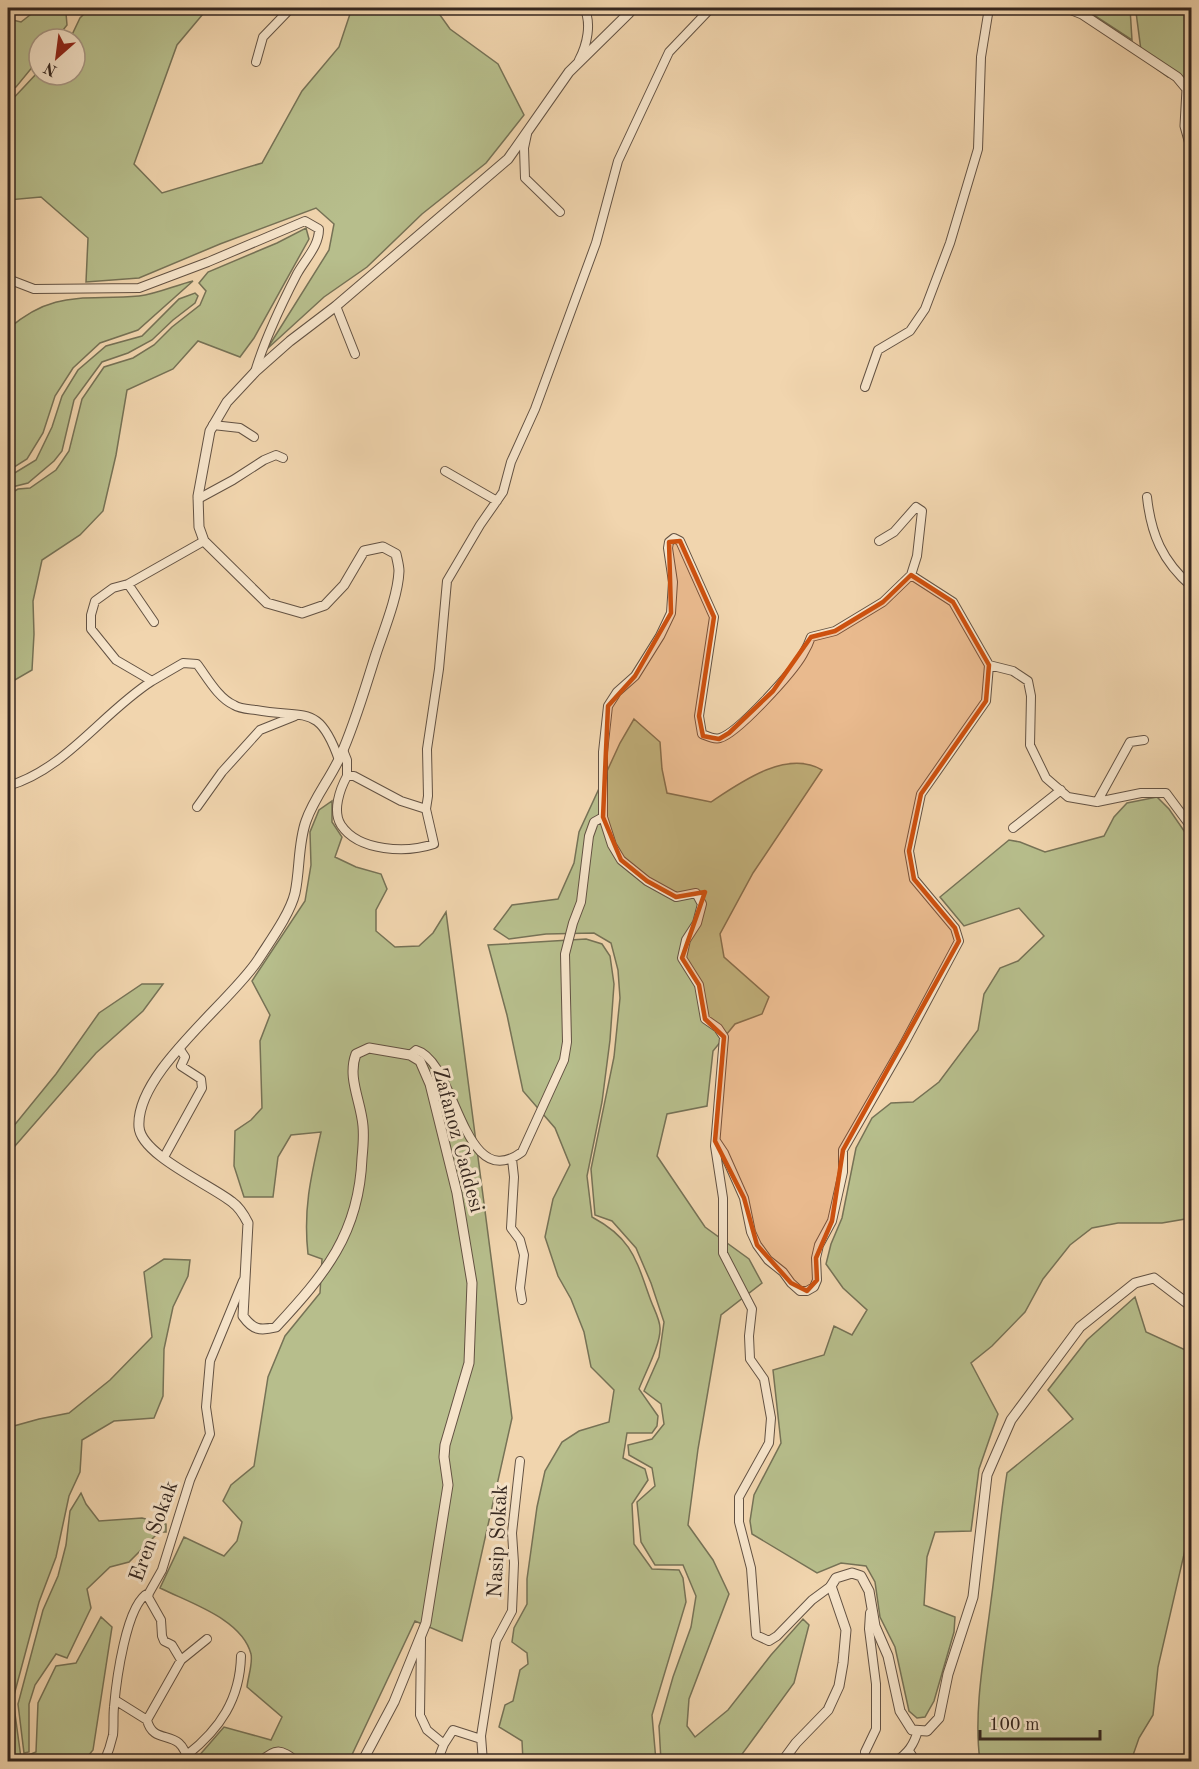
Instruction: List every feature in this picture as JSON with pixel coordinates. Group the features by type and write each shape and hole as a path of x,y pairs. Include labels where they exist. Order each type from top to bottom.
{"street":[{"path":"256,62 264,37 291,8"},
{"path":"468,9 480,8"},
{"path":"152,681 116,660 92,629 91,615 95,601 113,588 128,584 204,541 199,527 198,498 210,430 227,402 255,372 290,341 336,306 508,159 575,66 585,48 587,30 584,8"},
{"path":"575,66 633,8"},
{"path":"343,750 347,760 347,776 339,791 340,824 352,836 369,844 399,849 434,844 426,809 427,749 439,669 447,581 503,492 511,462 535,409 596,243 618,161 669,52 711,8"},
{"path":"865,387 878,350 910,331 925,309 950,243 978,149 981,57 989,8"},
{"path":"1067,8 1082,14 1177,77 1187,89 1185,126 1191,151"},
{"path":"528,130 524,148 525,178 560,213"},
{"path":"8,279 34,290 139,288 305,221 319,229 319,240 298,273 262,346 255,372"},
{"path":"336,306 355,354"},
{"path":"213,425 240,428 254,437"},
{"path":"198,498 233,480 264,460 276,455 283,458"},
{"path":"445,471 496,501"},
{"path":"1147,497 1150,523 1162,553 1191,587"},
{"path":"879,541 894,532 916,507 922,511 917,556 912,575 883,602 835,632 811,637 803,655 773,691 746,719 719,739 702,734 699,716 714,617 680,541 674,538 669,542 668,548 673,582 671,613 660,636 635,676 617,692 608,706 603,752 603,817 612,845 621,861 647,881 676,897 696,893 702,904 697,924 686,940 682,957 699,985 705,1019 718,1028 724,1037 715,1140 723,1198 723,1253 752,1309 749,1335 750,1359 764,1379 771,1418 769,1443 739,1497 739,1522 751,1568 756,1635 769,1641 777,1636 812,1600 831,1586 836,1578 852,1573 861,1576 869,1591 875,1626 888,1656 900,1712 912,1730 927,1731 939,1718 948,1674 974,1598 987,1475 1011,1420 1080,1327 1136,1283 1154,1278 1191,1307"},
{"name":"Zafanoz Caddesi","path":"204,541 267,603 302,613 325,605 344,585 364,551 383,547 396,554 399,571 391,610 343,750 305,823 295,893 291,905 256,963 179,1048 153,1083 139,1117 141,1137 146,1144 232,1202 245,1217 248,1223 243,1316 252,1328 261,1330 276,1327 309,1291 344,1240 360,1190 364,1128 352,1072 356,1054 369,1048 410,1055 420,1061 430,1084 457,1193 472,1283 469,1363 445,1445 444,1457 448,1485 430,1605 421,1639 394,1702 362,1761"},
{"path":"715,1140 724,1153 729,1169 744,1197 751,1232 757,1245 768,1260 783,1272 800,1291 807,1291 814,1287 817,1281 816,1258 819,1245 832,1221 841,1182 843,1150 904,1044 959,941 955,928 914,879 909,851 921,794 986,701 989,665 953,602 912,575"},
{"path":"128,584 154,622"},
{"path":"8,786 48,768 152,681 183,663 197,664 223,699 235,706 311,716 321,724 339,760"},
{"path":"989,665 1013,671 1028,681 1031,696 1030,745 1046,778 1068,797 1097,802 1141,793 1166,793 1191,828"},
{"path":"197,807 222,772 260,730 296,715"},
{"path":"1097,802 1130,742 1144,740"},
{"path":"347,776 354,776 401,801 426,809"},
{"path":"1013,828 1061,790"},
{"path":"410,1055 416,1050 422,1051 435,1066 470,1135 483,1155 489,1160 512,1160 522,1152 564,1060 567,1042 566,954 581,902 589,836 594,822 603,817"},
{"path":"164,1158 202,1089 201,1079 181,1066 185,1057 179,1048"},
{"path":"512,1160 514,1177 511,1228 520,1240 524,1255 520,1288 522,1300"},
{"name":"Eren Sokak","path":"181,1660 172,1644 164,1641 161,1620 148,1593 162,1570 184,1498 210,1434 206,1407 210,1361 244,1280"},
{"name":"Nasip Sokak","path":"483,1761 481,1739 496,1641 512,1611 514,1563 512,1533 520,1461"},
{"path":"782,1761 828,1710 839,1686 846,1630 831,1586"},
{"path":"104,1761 113,1733 115,1700 126,1635 136,1607 144,1594 148,1593"},
{"path":"865,1752 876,1729 876,1684 869,1629 871,1602"},
{"path":"187,1758 186,1749 180,1742 153,1732 147,1720 181,1660 207,1639"},
{"path":"421,1639 420,1715 427,1730 444,1744"},
{"path":"187,1758 215,1730 237,1690 241,1677 241,1656"},
{"path":"115,1700 147,1720"},
{"path":"437,1761 453,1730 481,1739"},
{"path":"895,1761 909,1751 918,1730"},
{"path":"789,1761 796,1743"},
{"path":"260,1761 278,1750 298,1761"},
{"path":"909,1751 916,1761"}],"highlighted area":[{"path":"680,541 714,617 699,716 703,736 719,739 729,733 773,691 811,637 835,631 883,602 911,575 953,602 989,665 986,701 921,794 909,851 914,879 955,928 959,941 843,1150 832,1221 816,1258 817,1280 807,1291 791,1283 757,1245 744,1198 715,1141 724,1037 705,1019 699,985 682,958 705,892 676,897 647,881 621,860 603,817 608,706 635,676 671,613 669,542"}],"green space":[{"path":"39,8 72,8 66,13 65,27 27,27 27,74 16,87 8,92 8,19 21,22"},
{"path":"90,8 208,8 177,45 134,164 162,193 262,163 302,91 339,47 352,8 435,8 450,29 498,64 524,115 486,163 422,214 367,267 324,297 267,349 329,250 334,224 316,208 220,244 139,278 86,282 88,238 41,197 8,200 8,104 27,84 27,87 87,87 87,27 76,27 80,18"},
{"path":"1083,8 1130,8 1132,40"},
{"path":"1141,8 1191,8 1191,71 1185,78 1168,77 1142,58 1136,12"},
{"path":"306,228 309,239 254,338 240,357 198,341 173,369 127,390 116,455 103,511 80,535 42,560 33,601 32,670 8,684 8,495 18,489 30,488 56,470 69,451 82,399 104,367 133,358 154,345 200,305 206,291 199,283 208,272 277,243"},
{"path":"193,281 138,330 100,343 73,368 55,396 43,433 27,459 8,471 8,329 25,316 55,302 70,299 139,296"},
{"path":"195,293 198,296 195,303 152,340 128,353 102,362 74,400 62,451 28,483 8,488 8,477 36,460 52,427 62,396 78,370 106,346 142,336 179,299"},
{"path":"634,719 660,742 667,793 711,802 750,778 779,766 794,763 822,770 753,873 720,934 724,957 769,997 762,1014 735,1024 713,1051 707,1106 667,1114 657,1156 705,1227 749,1259 762,1283 721,1315 698,1449 688,1525 713,1560 729,1594 689,1699 687,1726 695,1737 728,1710 803,1619 809,1625 794,1683 740,1757 732,1761 661,1761 659,1726 691,1627 696,1596 683,1565 655,1565 641,1542 637,1502 655,1486 652,1468 629,1455 628,1445 652,1439 664,1424 661,1404 644,1391 659,1357 664,1322 636,1248 612,1221 595,1215 591,1169 614,1057 620,998 618,970 611,943 594,933 546,934 509,939 494,929 512,905 558,899 574,863 579,832 620,743"},
{"path":"1157,797 1169,809 1191,841 1191,1218 1162,1223 1118,1223 1092,1228 1070,1245 1043,1279 1025,1312 992,1346 971,1363 998,1414 979,1469 971,1531 935,1532 927,1557 924,1605 955,1617 954,1632 934,1701 925,1717 917,1718 909,1711 895,1647 880,1617 875,1582 866,1566 841,1563 817,1573 752,1534 750,1521 754,1495 781,1443 773,1370 824,1355 834,1326 852,1335 867,1310 843,1288 826,1264 831,1244 842,1218 856,1148 872,1118 891,1103 913,1102 939,1082 978,1030 984,994 1000,968 1018,961 1044,936 1019,908 964,926 940,897 1009,840 1045,852 1104,836 1114,817 1127,803"},
{"path":"332,801 332,822 342,837 335,857 356,867 381,874 387,889 376,910 376,931 395,947 419,946 433,933 446,912 512,1418 462,1641 415,1621 349,1761 186,1761 197,1758 224,1727 271,1740 282,1717 247,1687 251,1654 246,1642 237,1631 200,1606 160,1588 184,1537 224,1556 237,1541 242,1522 223,1501 231,1485 254,1466 268,1377 285,1336 320,1293 322,1259 308,1254 307,1207 321,1132 291,1135 278,1157 273,1197 244,1197 234,1166 235,1131 251,1120 262,1108 260,1041 270,1015 252,981 305,901 311,865 310,832 319,810"},
{"path":"586,939 602,944 610,956 614,984 602,1102 587,1176 592,1217 606,1225 625,1242 637,1262 660,1328 655,1350 639,1389 658,1416 657,1426 652,1433 627,1433 623,1458 645,1469 648,1480 632,1504 634,1544 652,1569 679,1570 683,1578 686,1602 652,1715 656,1761 523,1761 522,1741 499,1727 505,1705 513,1701 520,1670 528,1664 527,1653 512,1642 514,1628 527,1604 527,1579 537,1507 545,1471 562,1442 579,1431 609,1422 614,1390 591,1367 584,1332 571,1299 558,1276 545,1237 553,1199 570,1165 555,1128 523,1091 507,1015 488,945"},
{"path":"142,984 163,984 143,1011 96,1053 8,1154 8,1133 56,1074 99,1013"},
{"path":"164,1259 190,1260 188,1276 173,1307 164,1349 163,1396 154,1418 114,1421 82,1440 80,1472 69,1496 56,1557 39,1602 13,1699 21,1758 36,1752 38,1703 56,1666 76,1663 101,1617 112,1627 93,1750 84,1761 46,1759 8,1761 8,1437 14,1426 69,1413 110,1380 152,1337 144,1272"},
{"path":"1135,1297 1146,1332 1192,1353 1191,1524 1158,1667 1153,1715 1139,1738 1131,1761 980,1761 978,1722 981,1681 1007,1473 1073,1419 1048,1390 1087,1340"},
{"path":"81,1493 99,1521 142,1518 166,1524 166,1532 159,1532 129,1562 110,1567 87,1589 91,1608 67,1658 56,1654 35,1685 29,1704 29,1752 24,1753 18,1704 43,1610 58,1576 66,1545 70,1511"}]}
